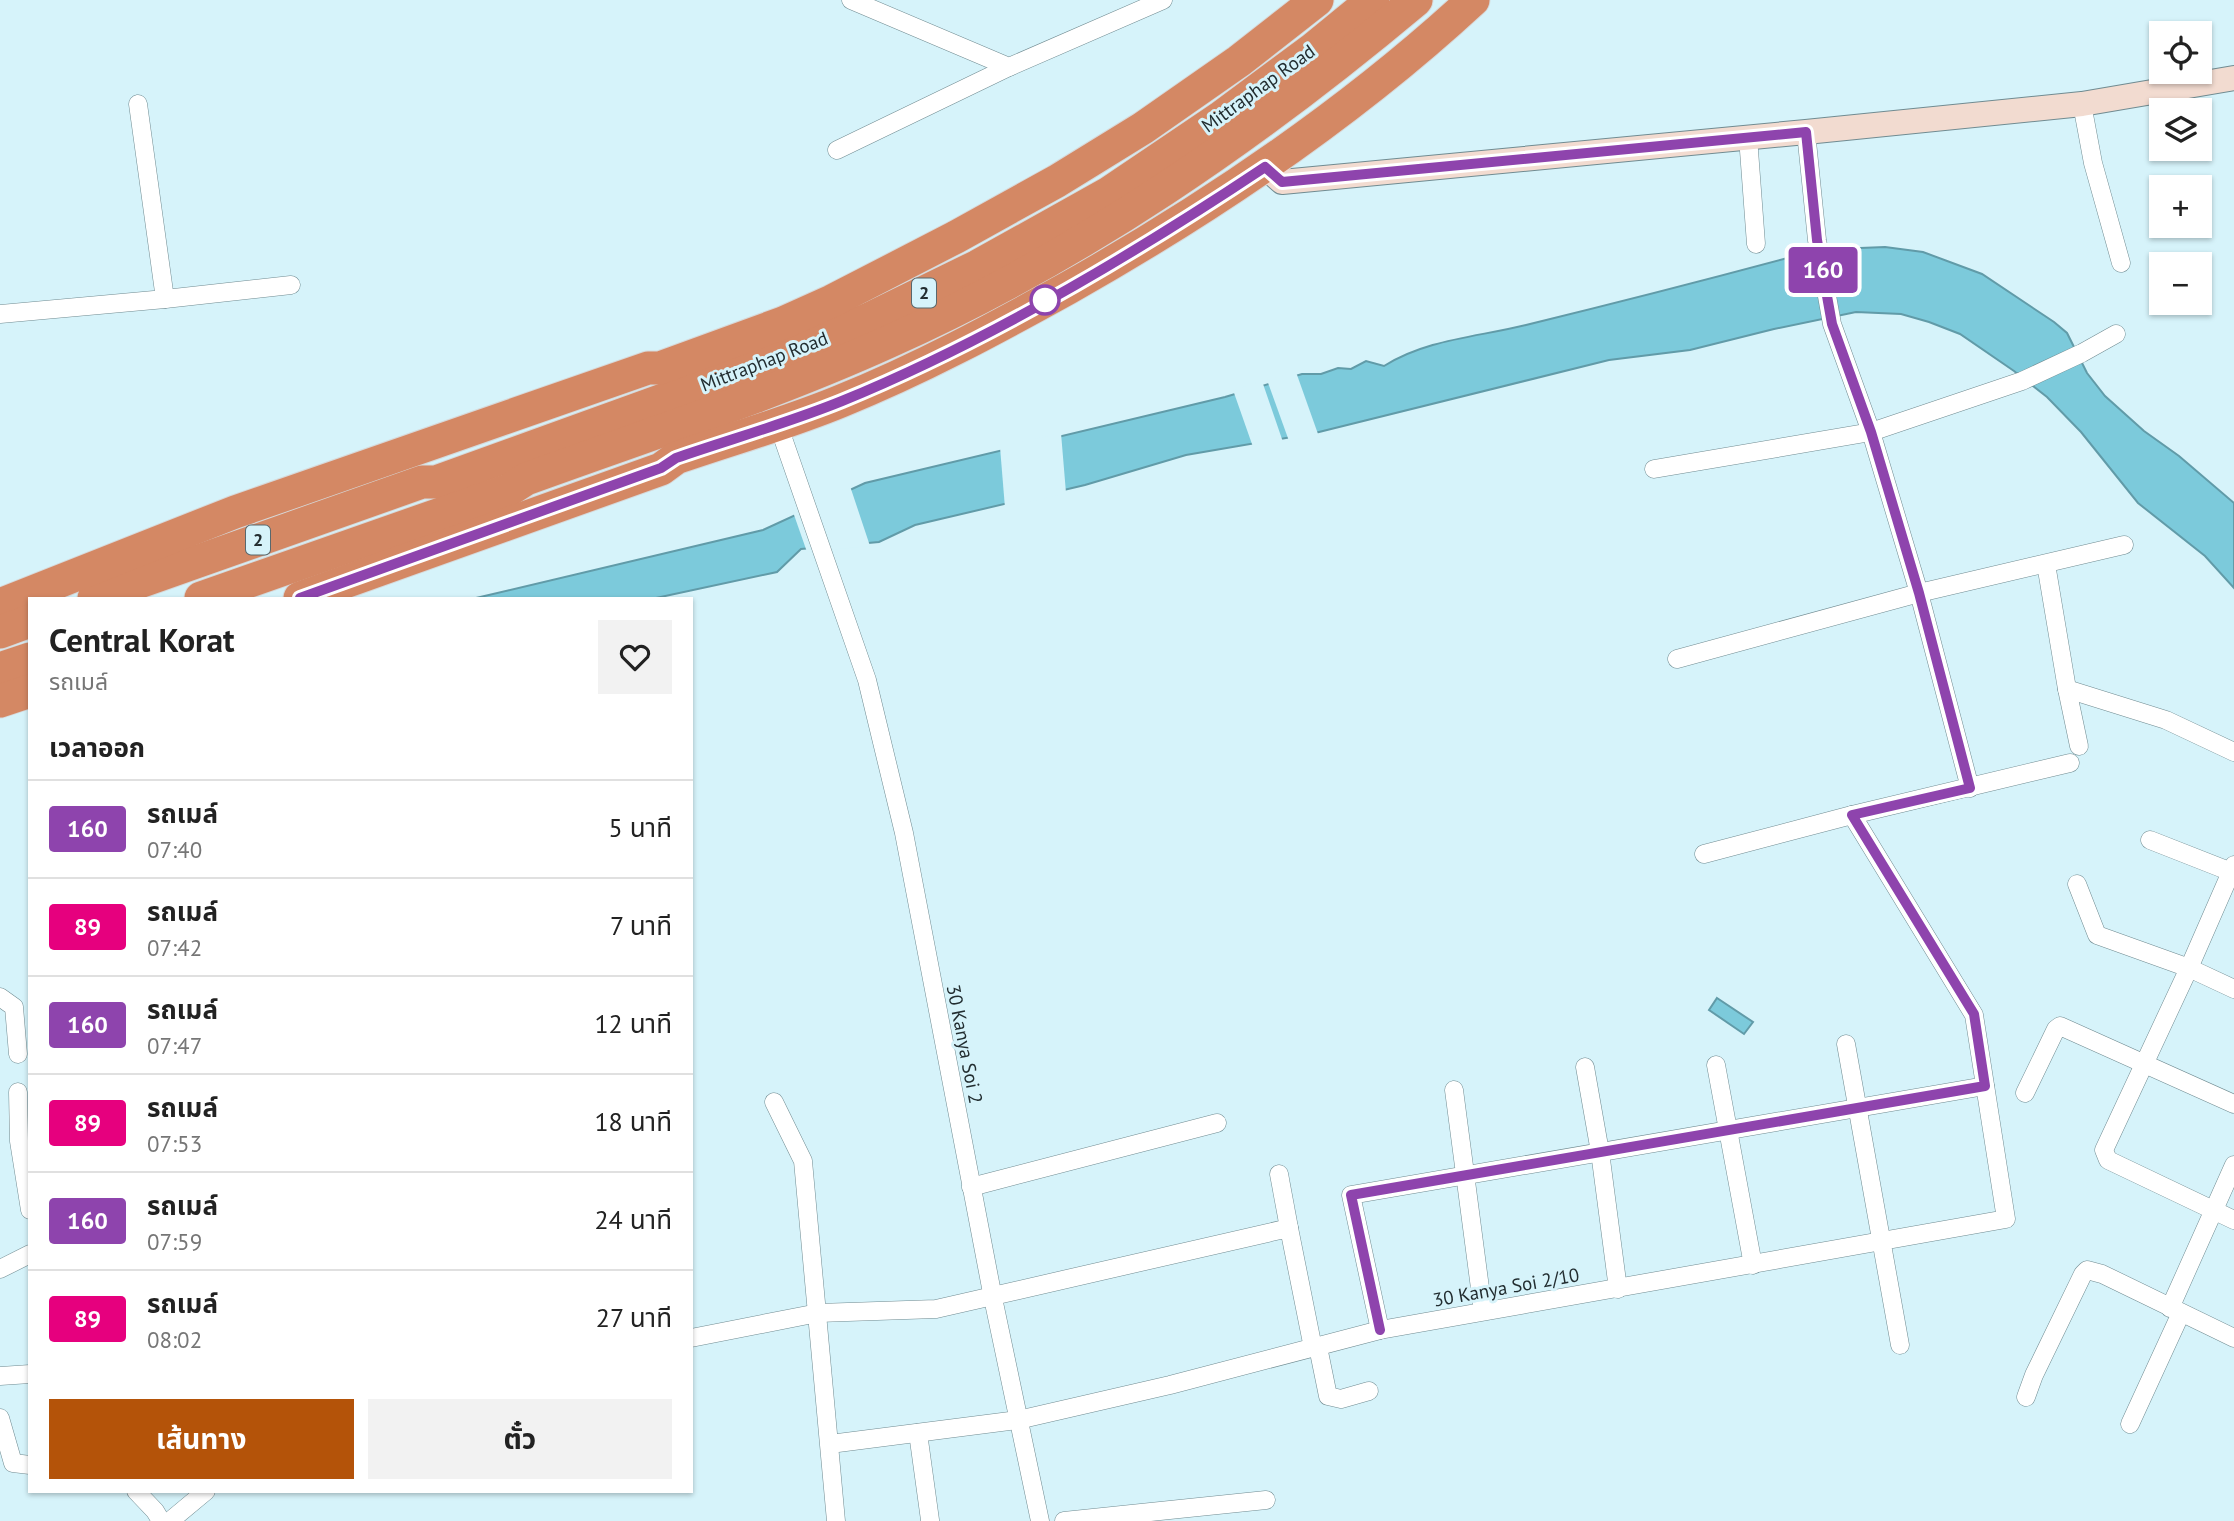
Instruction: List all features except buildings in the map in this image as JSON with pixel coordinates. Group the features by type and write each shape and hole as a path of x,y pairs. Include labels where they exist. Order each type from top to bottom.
{"highway":[{"path":"0,605 235,512 648,368 660,368 783,323 832,301 1057,181 1143,128 1228,69 1317,0"},
{"name":"Mittraphap Road","path":"97,597 422,482 436,482 754,367 869,319 978,266 1120,186 1220,118 1313,49 1373,0"},
{"name":"Mittraphap Road","path":"204,597 509,490 526,479 762,393 876,347 997,288 1124,217 1241,138 1341,63 1416,0"},
{"path":"303,597 661,468 676,458 778,424 921,367 1150,242 1265,167 1443,28 1473,0"},
{"path":"422,482 433,469 652,379 660,368"},
{"path":"509,490 531,491 657,458 676,458"},
{"path":"0,632 28,622"},
{"path":"0,669 28,660"},
{"path":"0,701 28,692"}],"street":[{"path":"851,0 1009,67"},
{"path":"837,150 1009,67 1163,0"},
{"path":"1265,167 1282,182 2082,103 2234,78"},
{"path":"2082,103 2093,163 2121,263"},
{"path":"138,104 165,299"},
{"path":"1806,132 1817,240 1832,324 1871,432 1919,593 1970,788"},
{"path":"1748,137 1756,243"},
{"path":"0,314 291,285"},
{"path":"1654,469 1871,432 2022,381 2116,334"},
{"name":"30 Kanya Soi 2","path":"778,424 867,680 904,833 971,1187 1040,1521"},
{"path":"1677,659 1919,593 2124,545"},
{"path":"2046,564 2067,689 2080,746"},
{"path":"2067,689 2166,720 2234,752"},
{"path":"1704,854 1852,815 2070,763"},
{"path":"1380,1330 1351,1195 1985,1086 1974,1014 1852,815"},
{"path":"2150,840 2233,870 2104,1150 2105,1156 2108,1160 2234,1220"},
{"path":"2077,884 2097,935 2189,968 2234,989"},
{"path":"0,997 14,1007 18,1054"},
{"path":"2025,1094 2056,1028 2060,1026 2234,1104"},
{"path":"1846,1044 1900,1345"},
{"path":"1716,1065 1754,1265"},
{"path":"1585,1067 1600,1152 1618,1289"},
{"name":"30 Kanya Soi 2/10","path":"830,1444 1018,1420 1170,1385 1380,1330 2006,1219 1985,1086"},
{"path":"1454,1090 1483,1311"},
{"path":"18,1092 19,1141 28,1197"},
{"path":"774,1102 803,1161 836,1521"},
{"path":"971,1187 1217,1123"},
{"path":"2130,1424 2176,1311 2212,1210 2234,1165"},
{"path":"1279,1174 1325,1392 1328,1396 1341,1399 1370,1391"},
{"path":"693,1338 818,1313 936,1309 1289,1228"},
{"path":"0,1269 28,1255"},
{"path":"2026,1397 2039,1363 2083,1273 2087,1270 2102,1274 2234,1338"},
{"path":"0,1376 28,1374"},
{"path":"0,1418 13,1463 28,1465"},
{"path":"918,1433 930,1520"},
{"path":"138,1493 161,1521"},
{"path":"170,1521 204,1493"},
{"path":"1064,1521 1266,1500"}],"water":[{"path":"1885,247 1923,252 1982,274 2067,333 2087,373 2105,396 2234,503 2234,588 2205,556 2138,503 2081,432 2047,397 2014,371 1960,334 1929,322 1901,314 1856,312 1690,350 1609,360 1315,433 1186,455 1085,485 915,525 879,542 801,549 777,572 661,597 480,597 763,530 865,483 1225,397 1302,374 1321,374 1338,368 1351,369 1366,361 1384,366 1435,344 1526,325 1795,256 1835,249"},
{"path":"1717,998 1753,1022 1744,1034 1709,1010"}],"pier":[{"path":"1296,372 1318,434 1289,441 1267,380"},
{"path":"1262,381 1283,442 1253,447 1233,390"},
{"path":"1061,433 1066,493 1005,508 1000,447"},
{"path":"850,486 870,546 807,552 793,512"}],"bus line":[{"name":"160","path":"303,597 661,468 676,458 840,402 921,367 1150,242 1265,167 1282,182 1806,132 1817,240 1832,324 1871,432 1919,593 1970,788 1852,815 1974,1014 1985,1086 1351,1195 1380,1330"}]}
